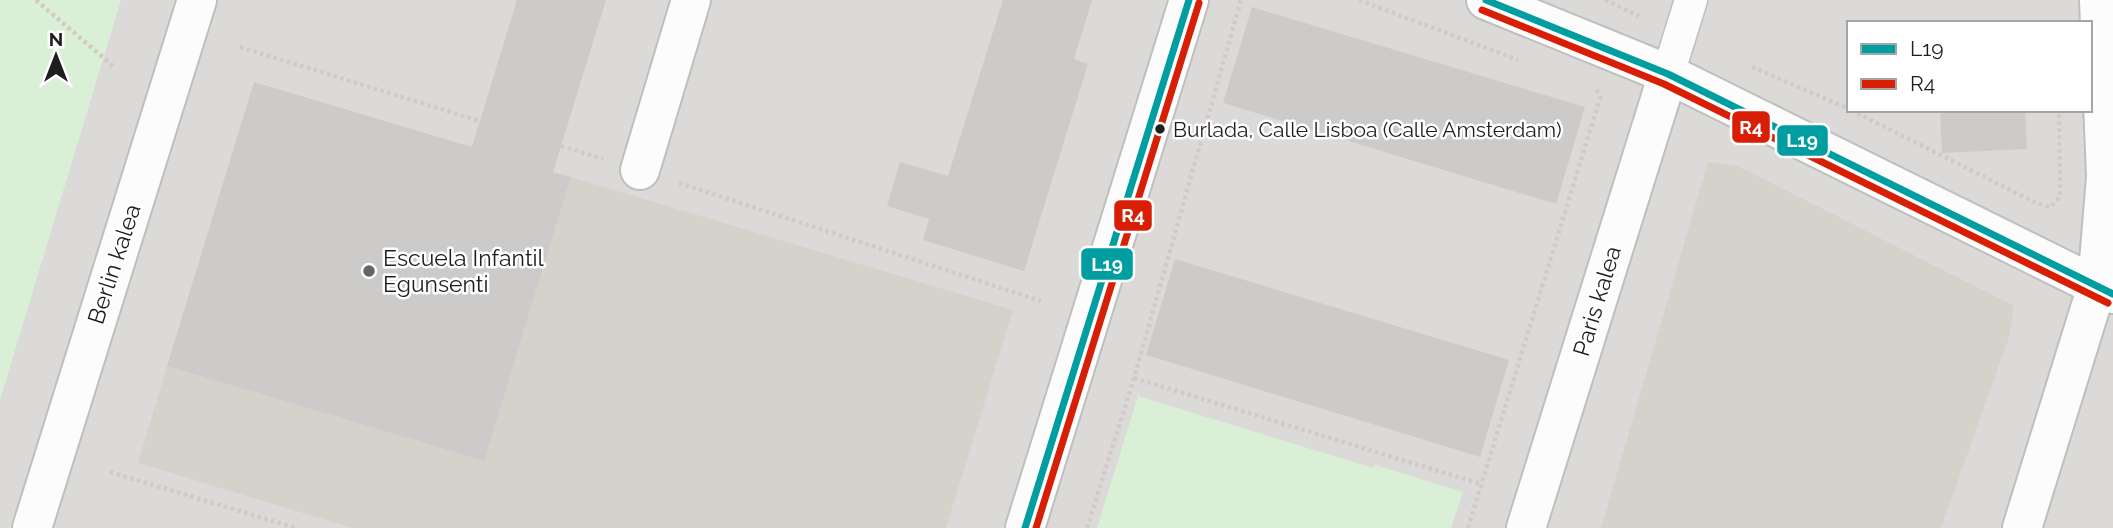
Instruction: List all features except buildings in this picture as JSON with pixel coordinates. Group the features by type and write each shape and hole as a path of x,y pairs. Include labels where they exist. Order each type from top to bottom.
{"street":[{"name":"Berlin kalea","path":"32,528 197,0"},
{"path":"639,170 691,0"},
{"path":"1025,528 1189,0"},
{"path":"1486,0 1668,74 2105,290"},
{"path":"1668,74 1691,0"},
{"path":"2022,528 2105,290 2106,177 2099,0"},
{"name":"Paris kalea","path":"1526,528 1668,74"}],"path":[{"path":"36,0 113,66"},
{"path":"1087,528 1134,378 1241,0"},
{"path":"1359,0 1522,61"},
{"path":"1748,65 1847,109"},
{"path":"1468,528 1600,98 1597,90 1585,85"},
{"path":"1854,112 2034,202 2050,207 2060,197 2059,112"},
{"path":"1134,378 1482,484"},
{"path":"110,472 296,528"}],"shaded area":[{"path":"0,0 2113,0 2113,528 0,528"},
{"path":"1708,162 1738,166 2014,306 2009,337 1941,528 1601,528"},
{"path":"571,177 1013,310 946,528 352,528 138,463 167,366 484,461"}],"green space":[{"path":"0,0 121,0 0,400"},
{"path":"1138,396 1373,468 1375,465 1463,492 1451,528 1097,528"}],"transit line":[{"name":"L19","path":"1025,528 1189,0"},
{"name":"L19","path":"1486,0 1668,74 2113,294"},
{"name":"R4","path":"1036,528 1199,3"},
{"name":"R4","path":"1482,10 1664,84 2108,303"}],"place":[{"name":"Burlada, Calle Lisboa (Calle Amsterdam)","path":"1160,129"},
{"name":"Escuela Infantil Egunsenti","path":"369,271"}]}
